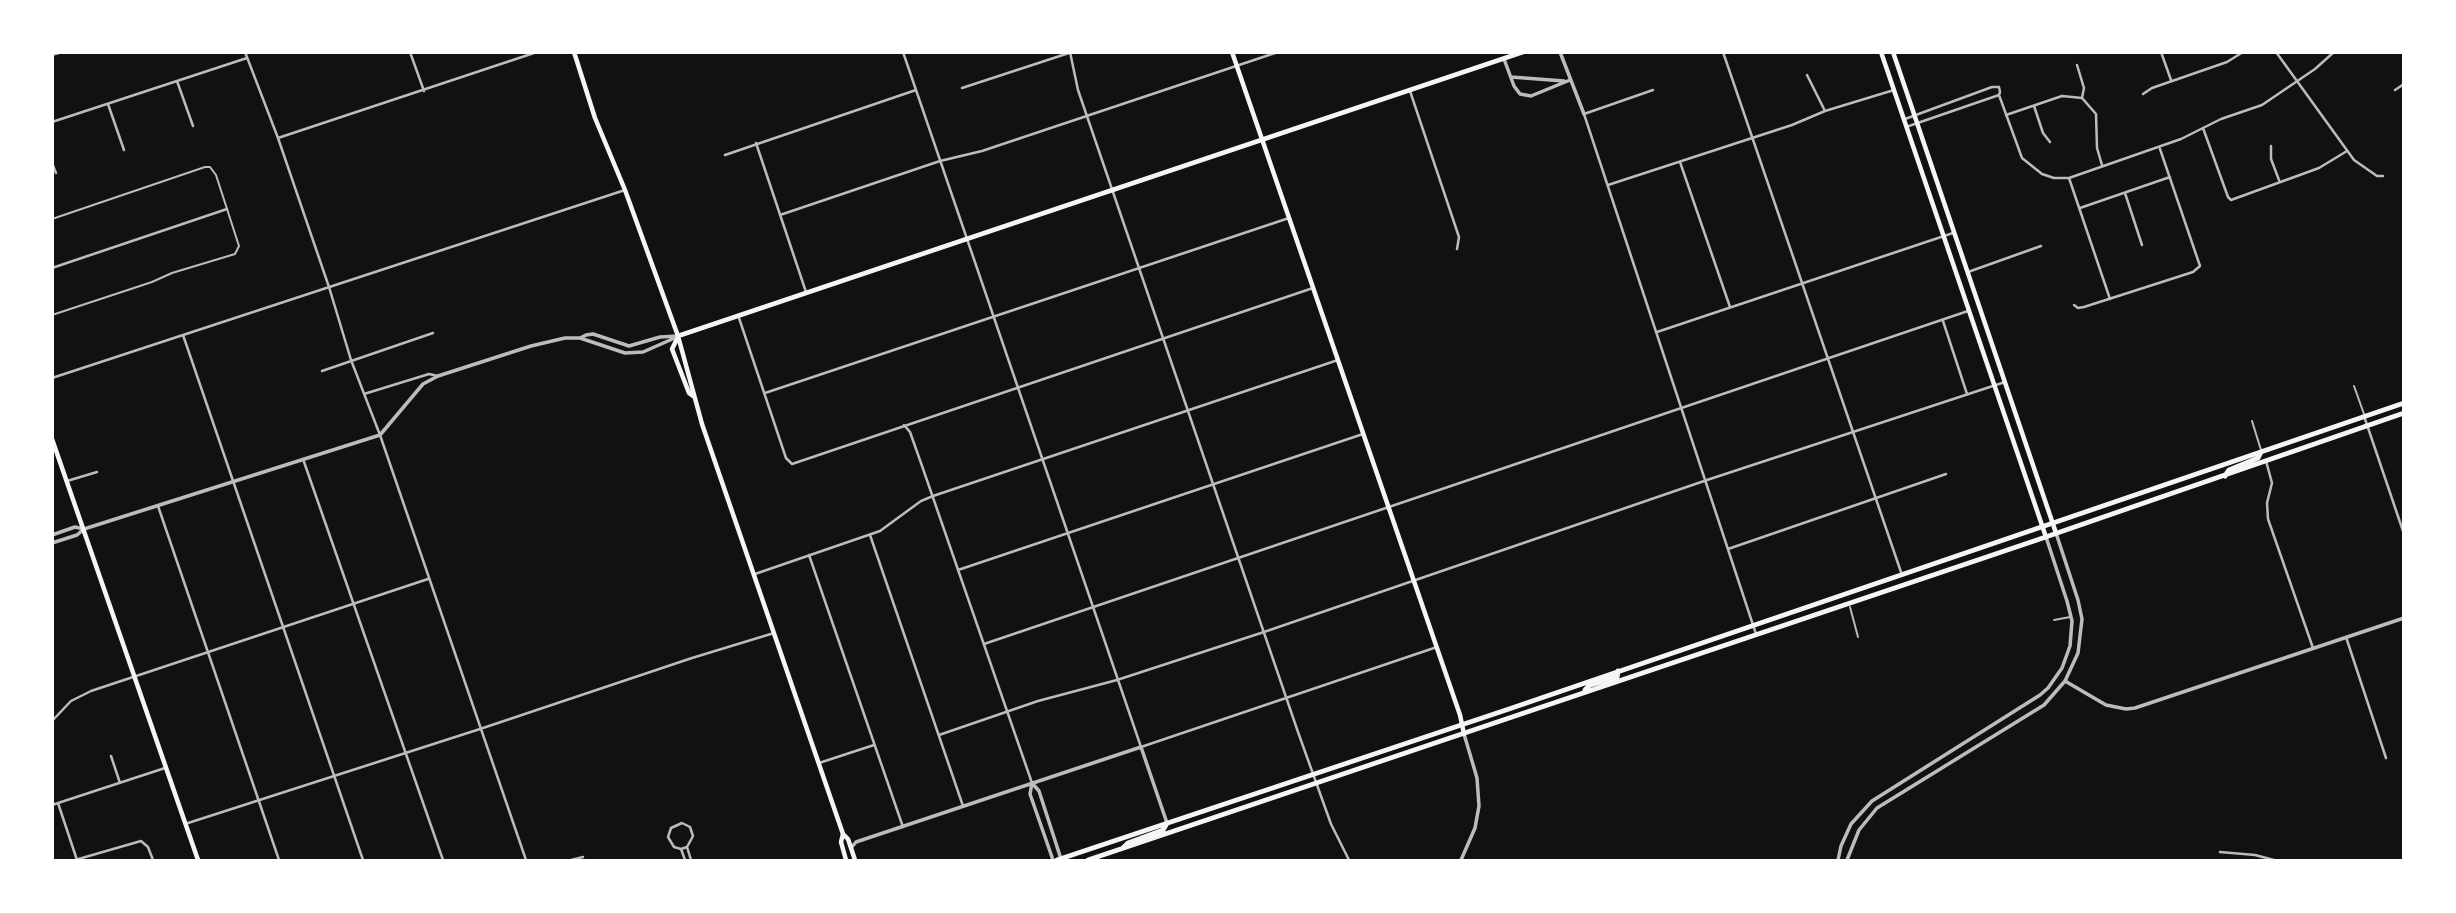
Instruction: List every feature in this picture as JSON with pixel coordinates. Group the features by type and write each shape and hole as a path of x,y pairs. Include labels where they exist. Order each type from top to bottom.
{"main road":[{"path":"574,52 678,336 672,349 689,393 693,396 843,834 848,839 855,860"},
{"path":"1232,52 1437,647 1464,734"},
{"path":"678,336 1524,52"},
{"path":"1881,52 2046,537"},
{"path":"1893,52 2056,533"},
{"path":"1058,860 1463,725 2403,403"},
{"path":"1087,860 2046,537 2403,413"},
{"path":"52,439 55,456 84,529 198,860"},
{"path":"2225,476 2229,470 2258,458 2261,452"},
{"path":"1580,694 1590,685 1616,677 1618,671"},
{"path":"1122,849 1128,843 1163,830 1167,823"},
{"path":"843,834 841,842 846,859"}],"street":[{"path":"52,55 62,52"},
{"path":"245,52 278,138 351,360 380,435 526,860"},
{"path":"410,52 424,91"},
{"path":"278,138 537,52"},
{"path":"903,52 1167,823"},
{"path":"962,89 1069,52 1087,117 1316,784 1331,824 1349,860"},
{"path":"780,215 940,161 982,151 1087,117 1278,52"},
{"path":"1560,52 1568,80 1584,114 1756,634"},
{"path":"1723,52 1902,575"},
{"path":"2161,52 2171,80"},
{"path":"2143,94 2171,80 2227,62 2243,52"},
{"path":"2276,52 2347,151 2363,168 2382,176"},
{"path":"1904,120 1998,87 2017,147 2030,166 2047,177 2069,178 2159,147 2221,119 2262,105 2334,52"},
{"path":"52,122 247,58"},
{"path":"1504,59 1517,92 1527,96 1568,80"},
{"path":"2077,65 2084,88 2082,98"},
{"path":"1807,75 1825,111"},
{"path":"1511,77 1568,80"},
{"path":"177,81 193,126"},
{"path":"2395,90 2403,84"},
{"path":"724,155 916,90"},
{"path":"1584,114 1653,90"},
{"path":"1608,186 1894,90"},
{"path":"1410,91 1458,237 1457,250"},
{"path":"1906,127 2000,93"},
{"path":"2006,115 2062,96 2082,98 2096,114 2097,148 2103,166"},
{"path":"108,104 124,149"},
{"path":"2034,106 2043,133 2050,142"},
{"path":"2203,128 2231,200 2326,165 2347,151"},
{"path":"756,144 806,292"},
{"path":"2271,146 2271,159 2279,181"},
{"path":"2074,305 2082,308 2193,272 2200,266 2159,147"},
{"path":"1680,162 1730,307"},
{"path":"52,163 56,173"},
{"path":"2079,208 2170,177"},
{"path":"2069,178 2110,299"},
{"path":"52,378 625,190"},
{"path":"2125,193 2142,245"},
{"path":"52,268 227,209"},
{"path":"765,393 1289,218"},
{"path":"1657,332 1954,233"},
{"path":"1968,272 2041,246"},
{"path":"738,315 786,458 792,464 1313,288"},
{"path":"984,644 1968,311"},
{"path":"1942,320 1967,394"},
{"path":"322,371 433,333"},
{"path":"52,543 77,535 84,529 380,435 423,384 438,376 565,338 580,338 593,334 629,346 660,337 678,336"},
{"path":"183,335 363,860"},
{"path":"580,338 625,353 643,352 678,336"},
{"path":"754,574 870,535 933,496 1338,360"},
{"path":"364,394 429,374 438,376"},
{"path":"939,734 1264,632 1707,480 2005,382"},
{"path":"2364,416 2403,534"},
{"path":"904,425 910,432 933,496 1032,783 1039,792 1058,860"},
{"path":"958,570 1363,433"},
{"path":"303,459 443,860"},
{"path":"2266,461 2272,483 2267,503 2267,519 2313,649"},
{"path":"67,481 97,471"},
{"path":"1728,549 1946,474"},
{"path":"158,506 279,860"},
{"path":"52,535 75,527 84,529"},
{"path":"1847,860 1859,830 1877,808 2043,705 2065,681 2076,660 2082,619 2056,533"},
{"path":"870,535 963,806"},
{"path":"1838,860 1851,824 1872,801 2034,699 2049,688 2057,676 2070,646 2071,617 2046,537"},
{"path":"809,555 903,827"},
{"path":"52,721 54,715 81,695 428,579"},
{"path":"2057,676 2106,705 2135,708 2403,618"},
{"path":"185,824 774,633"},
{"path":"2346,637 2386,758"},
{"path":"846,859 856,842 1437,647"},
{"path":"1461,860 1475,828 1479,806 1477,778 1464,734"},
{"path":"819,764 874,744"},
{"path":"111,755 120,783"},
{"path":"52,805 165,768"},
{"path":"1032,783 1030,794 1058,860"},
{"path":"58,803 76,860 137,842 146,844 153,860"},
{"path":"678,823 686,824 692,831 692,841 687,847 674,848 668,837 671,828 678,823"},
{"path":"687,847 691,860"},
{"path":"681,849 685,860"},
{"path":"2220,852 2255,855 2274,860"},
{"path":"571,860 583,857"}],"lane":[{"path":"52,219 210,167 239,246 235,254 52,315"},
{"path":"2354,386 2364,416"},
{"path":"2252,421 2261,452"},
{"path":"1850,602 1849,611 1858,637"},
{"path":"2054,620 2071,617"}]}
